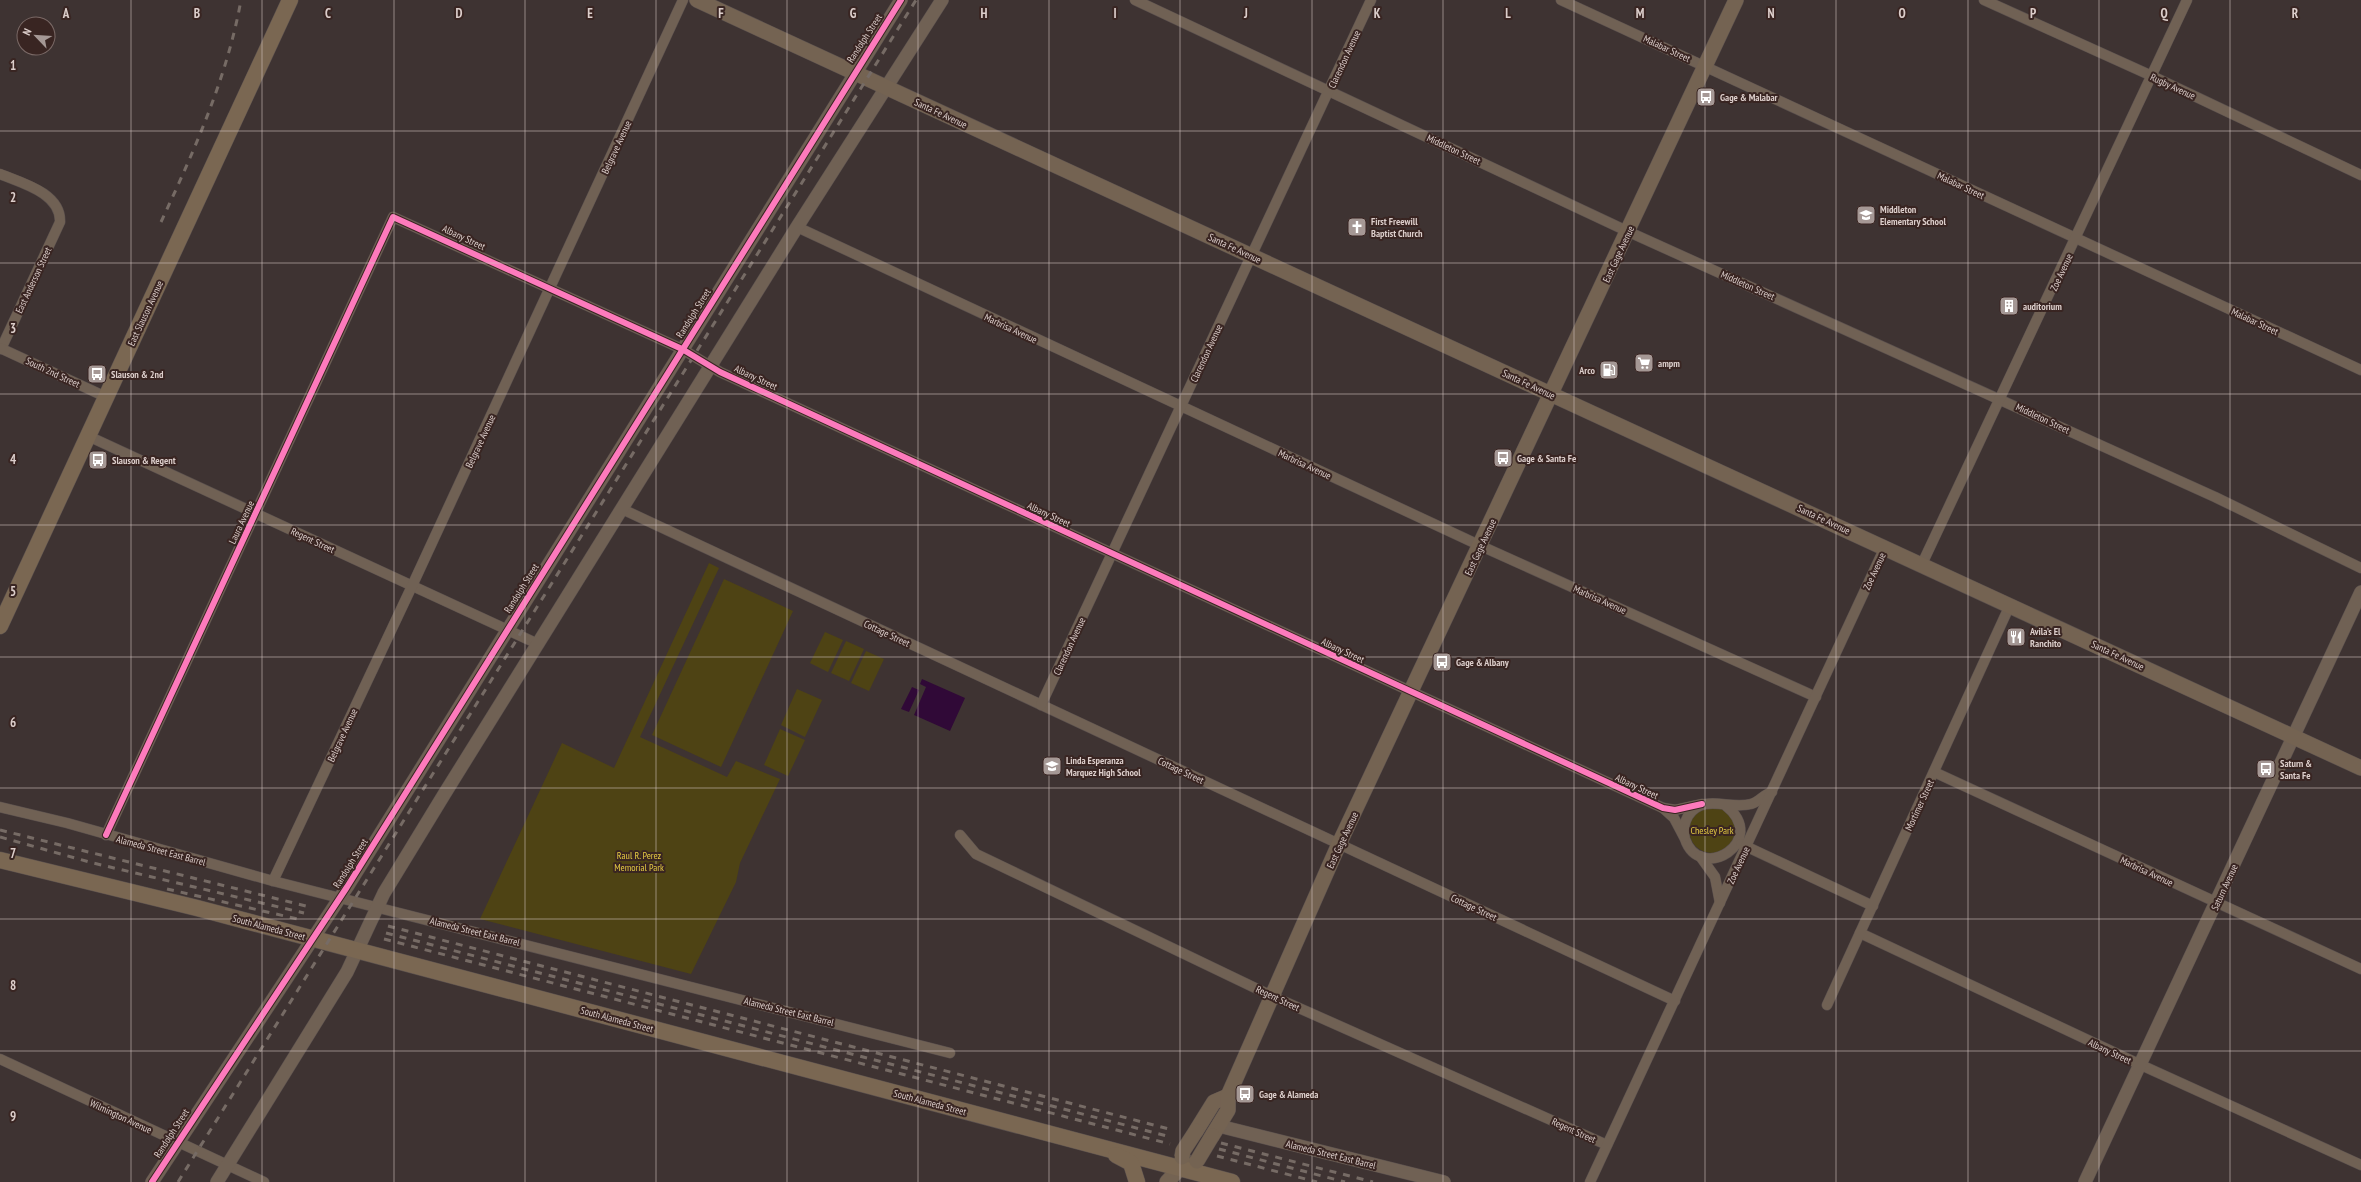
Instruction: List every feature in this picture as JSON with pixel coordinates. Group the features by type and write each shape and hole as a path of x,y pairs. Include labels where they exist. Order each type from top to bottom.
{"main road":[{"name":"East Slauson Avenue","path":"0,626 290,0"},
{"name":"Santa Fe Avenue","path":"697,0 855,71 1251,256 1922,564 2361,768"},
{"name":"East Gage Avenue","path":"1182,1162 1197,1160 1228,1110 1228,1096 1339,844 1412,693 1736,0"},
{"name":"South Alameda Street","path":"0,860 313,939 1102,1148 1182,1162 1232,1182"},
{"name":"East Gage Avenue","path":"1167,1182 1182,1162 1183,1151 1214,1102 1228,1096"},
{"path":"1102,1148 1131,1163 1137,1182"}],"street":[{"name":"Belgrave Avenue","path":"273,881 551,288 683,0"},
{"name":"Randolph Street","path":"152,1182 340,897 855,71 901,0"},
{"path":"217,1182 347,972 378,906 436,806 797,227 888,87 942,0"},
{"name":"Middleton Street","path":"1135,0 1628,232 2001,399 2215,497 2361,568"},
{"name":"Clarendon Avenue","path":"1041,705 1371,0"},
{"name":"Malabar Street","path":"1561,0 2361,370"},
{"name":"Rugby Avenue","path":"1984,0 2152,76 2361,175"},
{"name":"Zoe Avenue","path":"1922,564 2001,399 2187,0"},
{"name":"East Anderson Street","path":"0,174 39,192 59,209 60,215 60,222 1,348"},
{"name":"Albany Street","path":"394,217 682,349 710,367 1663,808 1675,810 1710,802 1725,805 1750,804 1772,792"},
{"name":"Laura Avenue","path":"106,835 394,217"},
{"name":"Marbrisa Avenue","path":"797,227 1481,546 1816,697"},
{"name":"South 2nd Street","path":"1,348 106,397"},
{"name":"Regent Street","path":"88,436 538,644"},
{"name":"Cottage Street","path":"622,509 1674,1001"},
{"name":"Zoe Avenue","path":"1590,1182 1720,903 1742,845 1772,792 1885,547"},
{"name":"Saturn Avenue","path":"2086,1182 2217,904 2292,737 2361,592"},
{"name":"Mortimer Street","path":"1827,1005 2010,605"},
{"name":"Marbrisa Avenue","path":"1934,772 2217,904 2361,969"},
{"path":"1685,839 1684,828 1687,818 1702,804"},
{"path":"1725,805 1734,812 1739,821 1742,845"},
{"name":"Alameda Street East Barrel","path":"0,807 67,823 273,881 378,906 950,1053"},
{"name":"Albany Street","path":"1663,808 1674,818 1691,850 1700,856 1715,877 1720,903"},
{"name":"Regent Street","path":"960,835 976,854 1272,996 1607,1145"},
{"path":"1742,845 1873,906"},
{"path":"1700,856 1711,859 1722,857 1742,845"},
{"name":"Albany Street","path":"1860,933 2141,1065 2361,1165"},
{"name":"Wilmington Avenue","path":"1,1061 264,1182"},
{"name":"Alameda Street East Barrel","path":"1216,1131 1444,1182"}],"green space":[{"name":"Raul R. Perez Memorial Park","path":"709,563 719,568 640,737 727,777 736,761 780,779 740,863 736,882 691,974 480,919 562,743 614,768"},
{"path":"724,579 793,611 721,767 652,735"},
{"path":"825,632 843,640 828,672 810,663"},
{"path":"846,641 864,649 849,681 831,673"},
{"path":"866,651 884,659 869,691 851,683"},
{"path":"797,689 822,700 805,737 781,725"},
{"path":"780,729 805,740 788,776 764,765"},
{"name":"Chesley Park","path":"1708,807 1716,807 1725,811 1731,817 1735,830 1731,843 1725,849 1716,853 1708,853 1699,849 1693,843 1689,834 1689,826 1693,817 1699,811"}],"shaded area":[{"path":"922,679 965,698 950,731 914,715 926,687 920,684"},
{"path":"912,687 919,690 909,712 901,709"}],"railway":[{"path":"161,222 208,114 227,58 241,0"},
{"path":"178,1182 916,0"},
{"path":"0,830 306,906"},
{"path":"0,837 93,863 304,913"},
{"path":"167,889 302,920"},
{"path":"388,926 1173,1130"},
{"path":"386,933 1171,1137"},
{"path":"384,939 1170,1144"},
{"path":"1221,1143 1373,1182"},
{"path":"1219,1149 1345,1182"},
{"path":"1217,1156 1317,1182"}],"cycle path":[{"path":"152,1182 347,887 901,0"},
{"path":"106,835 393,217 682,349 720,372 1663,808 1675,810 1702,804"}],"place":[{"name":"Gage & Malabar","path":"1706,97"},
{"name":"Middleton Elementary School","path":"1866,215"},
{"name":"First Freewill Baptist Church","path":"1357,227"},
{"name":"auditorium","path":"2009,306"},
{"name":"ampm","path":"1644,363"},
{"name":"Arco","path":"1609,370"},
{"name":"Slauson & 2nd","path":"97,374"},
{"name":"Gage & Santa Fe","path":"1503,458"},
{"name":"Slauson & Regent","path":"98,460"},
{"name":"Avila’s El Ranchito","path":"2016,637"},
{"name":"Gage & Albany","path":"1442,662"},
{"name":"Linda Esperanza Marquez High School","path":"1052,766"},
{"name":"Saturn & Santa Fe","path":"2266,769"},
{"name":"Gage & Alameda","path":"1245,1094"}]}
